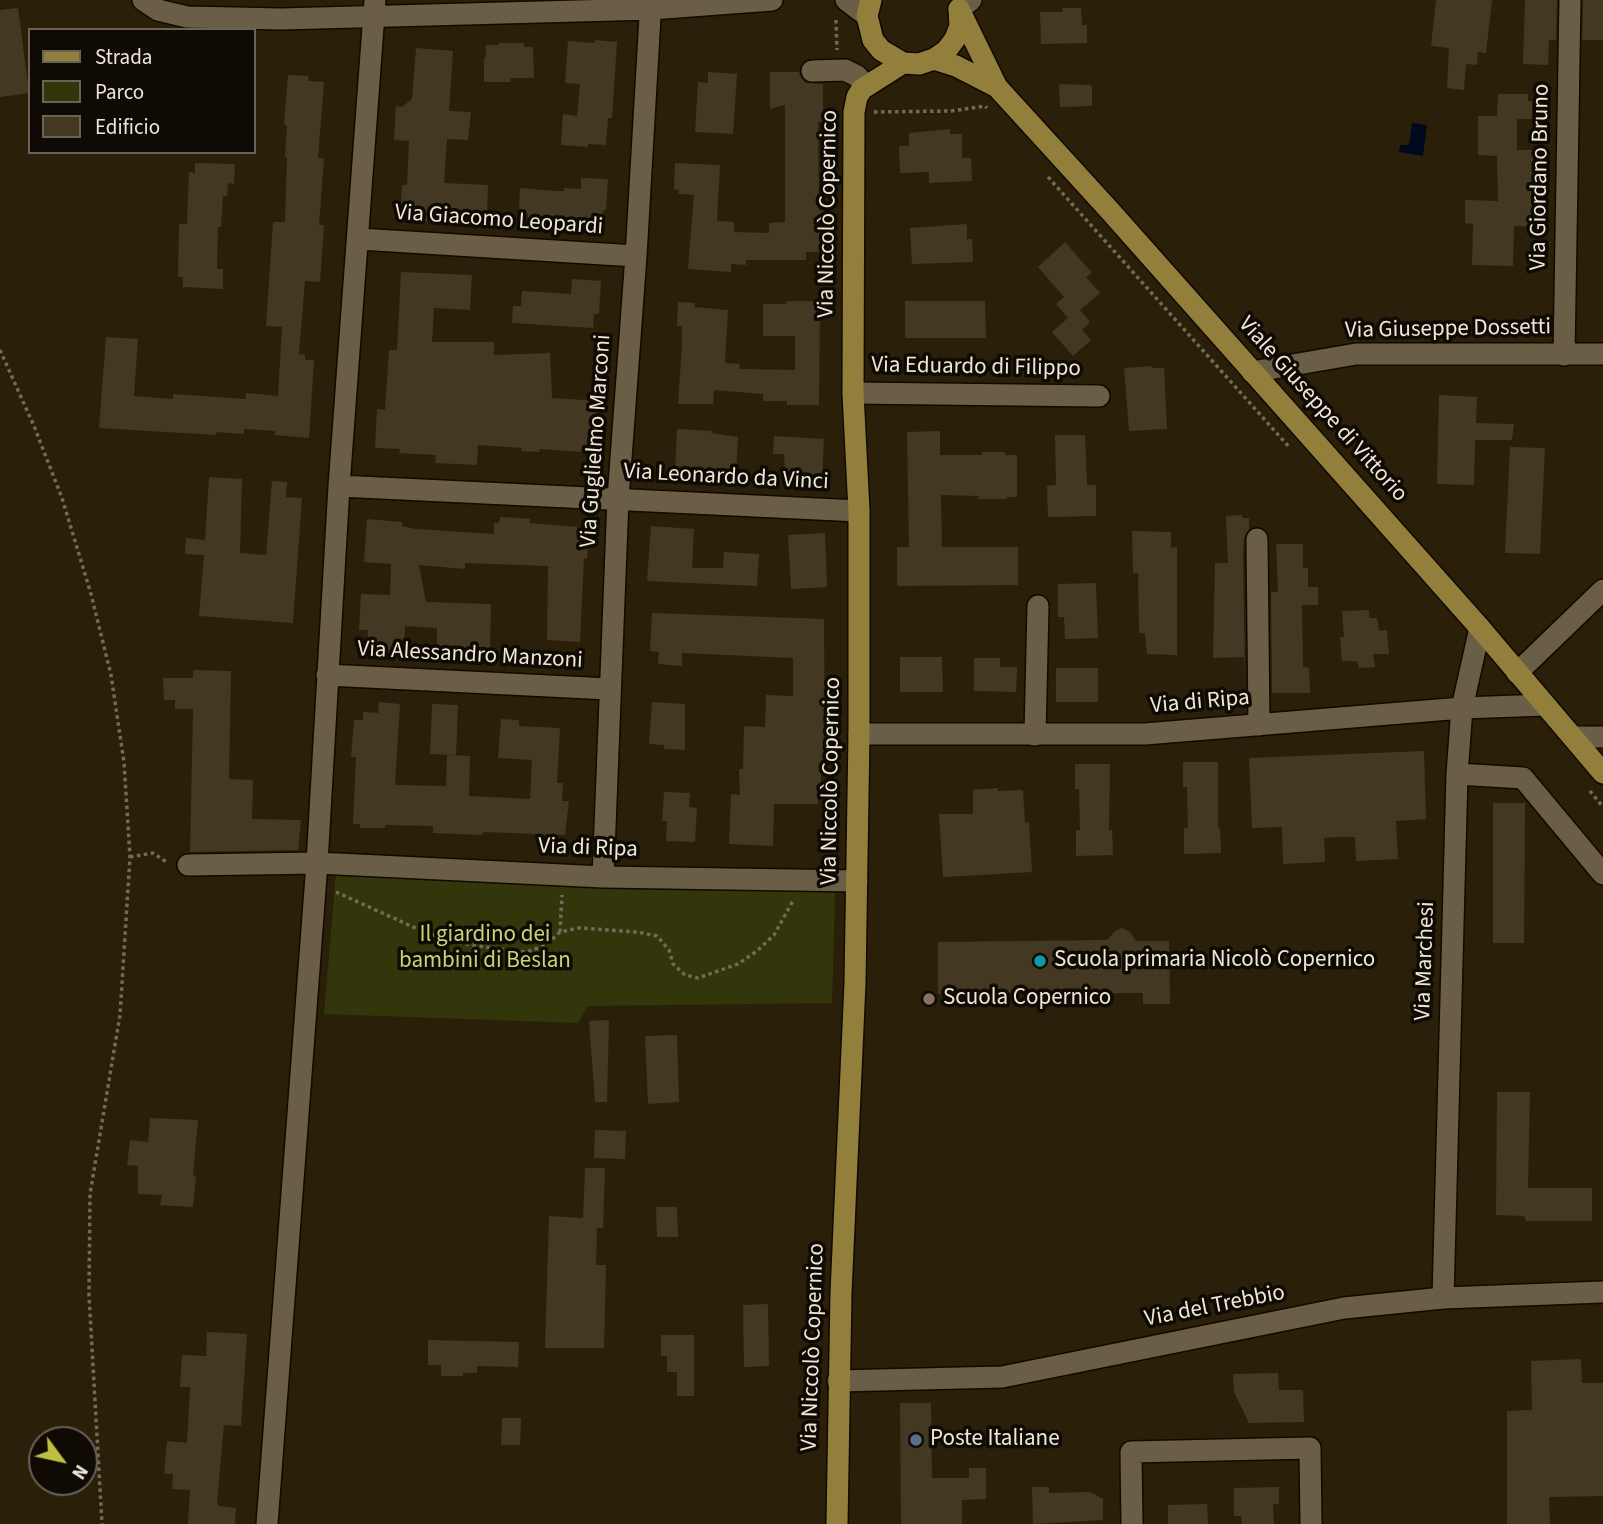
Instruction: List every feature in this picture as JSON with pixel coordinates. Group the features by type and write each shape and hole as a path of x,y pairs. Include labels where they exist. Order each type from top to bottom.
{"main road":[{"path":"869,8 873,40 881,50 903,63 919,64 946,51 955,39 960,26 962,3"},
{"name":"Viale Giuseppe di Vittorio","path":"962,3 997,87 1480,628 1603,773"},
{"name":"Viale Giuseppe di Vittorio","path":"934,59 956,66 997,87"},
{"name":"Via Niccolò Copernico","path":"837,1524 838,1381 855,994 859,734 859,511 853,393 854,112 857,97 866,86 903,63"}],"street":[{"path":"143,0 158,10 187,17 281,19 374,8 772,0"},
{"path":"846,0 869,8"},
{"name":"Via Giordano Bruno","path":"1564,355 1570,0"},
{"name":"Via Guglielmo Marconi","path":"603,877 618,499 651,4"},
{"path":"267,1524 316,873 339,486 374,8"},
{"path":"812,71 845,71 857,76 866,86"},
{"name":"Via Giacomo Leopardi","path":"359,239 636,256"},
{"name":"Via Giuseppe Dossetti","path":"1252,372 1356,354 1603,354"},
{"name":"Via Eduardo di Filippo","path":"853,393 1099,396"},
{"name":"Via Leonardo da Vinci","path":"339,486 859,511"},
{"path":"1257,539 1259,725"},
{"path":"1517,673 1603,590"},
{"path":"1035,735 1038,606"},
{"name":"Via Marchesi","path":"1443,1298 1457,774 1462,708 1480,628"},
{"name":"Via Alessandro Manzoni","path":"327,675 609,689"},
{"name":"Via di Ripa","path":"859,734 1145,734 1462,708 1545,705"},
{"path":"1573,737 1603,737"},
{"path":"1457,774 1523,778 1603,874"},
{"name":"Via di Ripa","path":"188,865 316,873 563,874 857,881"},
{"name":"Via del Trebbio","path":"838,1381 1002,1377 1345,1308 1443,1298 1603,1292"},
{"path":"1132,1524 1131,1452 1310,1448 1311,1524"}],"path":[{"path":"0,350 62,498 91,594 111,676 124,762 130,857 120,1015 90,1195 89,1295 102,1524"},
{"path":"130,857 153,853 164,862 188,865"},
{"path":"316,873 422,930 460,943 526,952 545,947 560,932 579,928 657,936 668,950 673,964 685,975 698,978 738,964 774,935 788,913 799,880"},
{"path":"560,932 563,874"}],"green space":[{"name":"Il giardino dei bambini di Beslan","path":"336,874 835,892 832,1003 588,1006 578,1023 324,1014"}],"water":[{"path":"1412,123 1427,125 1423,156 1399,152 1400,145 1409,145"}],"building":[{"path":"1436,0 1492,0 1486,53 1478,52 1477,65 1466,64 1464,90 1447,88 1449,48 1431,46"},
{"path":"1525,0 1557,0 1556,40 1549,40 1548,65 1523,64"},
{"path":"1583,0 1603,0 1603,40 1582,40"},
{"path":"18,8 28,93 0,97 0,10"},
{"path":"1062,8 1081,8 1082,25 1087,25 1087,43 1041,44 1040,12 1063,12"},
{"path":"595,40 617,42 612,118 608,118 606,145 561,145 563,114 577,116 580,84 565,83 568,41 595,43"},
{"path":"524,43 524,47 533,47 534,78 510,78 511,82 484,82 486,45"},
{"path":"416,48 453,51 449,111 471,112 468,140 447,139 444,183 488,185 487,219 428,216 427,222 400,221 402,185 407,185 409,141 394,140 396,106 402,107 412,99"},
{"path":"708,72 737,74 733,134 695,132 698,82 708,83"},
{"path":"770,72 799,72 806,83 823,84 823,122 818,122 819,211 824,210 824,252 806,252 806,260 746,260 746,265 731,264 731,272 688,269 694,195 678,194 679,190 674,189 675,163 720,165 717,221 734,222 734,232 769,233 769,223 785,222 785,105 770,109"},
{"path":"288,75 309,76 308,81 324,82 318,158 324,158 319,225 324,225 320,282 305,281 299,354 305,355 305,360 314,360 309,438 275,435 275,431 244,429 244,434 216,432 216,435 99,428 106,337 138,339 134,396 173,399 173,394 246,399 246,393 278,396 282,327 266,326 273,222 285,222 287,125 284,125"},
{"path":"1059,84 1090,85 1092,106 1060,107"},
{"path":"1498,94 1528,94 1528,101 1532,101 1532,119 1517,119 1517,150 1533,150 1536,226 1514,226 1513,266 1472,265 1473,224 1465,223 1465,200 1498,201 1497,156 1478,155 1478,116 1497,116"},
{"path":"950,129 950,134 962,134 962,158 971,158 972,181 929,183 929,172 900,173 899,146 909,146 909,133"},
{"path":"195,163 235,164 234,184 228,183 227,196 223,196 221,227 218,227 217,269 223,269 223,289 183,287 183,277 178,277 179,224 187,224 189,172 195,173"},
{"path":"581,178 608,179 601,235 567,233 567,223 527,221 528,214 519,213 520,188 557,191 564,191 564,188 581,189"},
{"path":"967,224 967,239 972,239 973,262 912,264 910,228"},
{"path":"1065,242 1092,273 1086,277 1100,293 1080,310 1090,322 1082,330 1091,340 1073,356 1052,332 1068,318 1056,304 1064,297 1038,267"},
{"path":"401,272 472,275 470,310 434,308 432,342 494,342 494,355 550,353 552,398 599,401 595,453 540,449 539,452 521,451 522,448 478,445 477,465 435,463 436,455 399,453 400,449 375,448 377,409 385,410 389,350 397,350"},
{"path":"572,279 601,281 599,314 594,314 593,328 512,323 513,306 521,306 522,291 571,294"},
{"path":"787,301 820,301 819,405 787,405 787,401 763,401 763,394 714,390 713,404 678,404 682,326 677,326 678,302 695,303 694,307 728,310 725,363 740,364 739,369 795,370 795,336 763,336 763,304 786,304"},
{"path":"905,301 985,301 986,338 905,338"},
{"path":"1124,368 1164,368 1167,429 1129,431"},
{"path":"1439,395 1477,397 1476,423 1514,424 1512,440 1475,440 1474,485 1437,484"},
{"path":"677,429 712,431 711,433 738,437 736,474 675,471"},
{"path":"940,431 940,455 1005,452 1005,455 1017,455 1017,497 978,499 979,496 941,495 942,547 1018,547 1018,585 897,586 897,547 909,547 907,432"},
{"path":"1055,435 1085,435 1087,485 1096,485 1096,516 1048,517 1047,486 1056,485"},
{"path":"774,436 824,439 822,477 785,474 784,454 773,454"},
{"path":"1510,447 1545,448 1540,554 1505,553"},
{"path":"209,477 242,479 240,553 266,555 272,481 287,482 286,497 302,498 293,623 199,616 204,555 185,554 186,538 205,540"},
{"path":"1242,515 1242,518 1249,518 1243,552 1245,689 1244,657 1213,658 1215,563 1228,563 1226,516"},
{"path":"500,517 530,519 530,523 577,527 577,531 589,532 587,559 584,558 580,642 547,640 548,566 465,563 465,569 419,565 426,602 491,604 490,648 437,647 437,628 405,626 404,653 367,651 368,630 359,630 361,594 390,595 391,564 364,562 367,519 402,522 402,526 416,529 494,534 494,523 499,523"},
{"path":"651,526 694,529 692,568 723,568 724,552 759,554 757,586 647,581"},
{"path":"1132,531 1171,532 1171,548 1177,547 1177,655 1147,654 1145,633 1139,633 1138,573 1133,573"},
{"path":"825,533 827,587 791,589 788,535"},
{"path":"1276,544 1303,544 1303,568 1308,568 1308,587 1318,587 1318,605 1302,605 1303,667 1309,668 1310,693 1272,693 1271,592 1278,592"},
{"path":"1096,583 1098,638 1065,639 1064,617 1058,617 1058,584"},
{"path":"1369,610 1369,618 1377,618 1379,631 1387,630 1389,654 1373,654 1375,667 1359,668 1357,661 1342,661 1342,611"},
{"path":"652,613 824,619 825,764 821,764 821,792 818,792 818,804 774,804 773,846 729,844 731,794 740,795 739,769 743,769 744,726 765,727 766,695 793,696 793,658 682,653 682,666 658,664 659,652 650,651"},
{"path":"900,657 942,657 943,692 900,692"},
{"path":"974,658 1000,658 1000,667 1017,667 1016,692 974,691"},
{"path":"1056,668 1098,668 1098,702 1056,702"},
{"path":"193,670 231,671 229,779 253,780 252,819 301,820 298,850 190,852 193,709 175,709 175,700 164,700 163,678 193,678"},
{"path":"379,702 400,704 395,785 446,786 447,755 470,756 469,796 530,799 532,760 498,758 501,719 519,720 519,726 560,728 557,783 563,783 562,801 569,801 565,835 433,833 433,826 385,825 385,828 360,828 360,824 353,824 356,757 351,757 354,720 363,720 363,712 378,713"},
{"path":"652,702 685,704 685,750 664,749 664,745 649,744"},
{"path":"432,704 458,705 456,755 430,754"},
{"path":"1424,751 1426,819 1396,821 1398,859 1356,861 1355,837 1340,837 1324,838 1325,862 1283,864 1282,827 1252,828 1249,758"},
{"path":"1183,762 1218,762 1218,827 1221,853 1184,854 1184,828 1188,828 1187,787 1183,787"},
{"path":"1075,764 1110,764 1109,830 1112,830 1113,855 1076,856 1076,830 1080,830 1079,789 1075,789"},
{"path":"998,788 998,791 1023,790 1025,823 1029,822 1032,872 943,877 939,814 973,814 973,790"},
{"path":"664,792 690,793 689,807 697,808 695,842 666,841 667,821 662,821"},
{"path":"1493,803 1525,803 1524,943 1493,943"},
{"name":"Scuola primaria Nicolò Copernico","path":"1122,928 1130,932 1136,941 1169,941 1170,1004 1143,1004 1143,993 938,994 938,942 1107,940"},
{"path":"609,1020 607,1102 595,1102 589,1021"},
{"path":"677,1035 679,1102 648,1104 645,1036"},
{"path":"1497,1092 1530,1092 1528,1188 1592,1188 1592,1221 1526,1221 1524,1216 1496,1215"},
{"path":"150,1118 198,1120 193,1207 160,1205 162,1195 138,1194 138,1166 127,1165 130,1140 148,1142"},
{"path":"595,1130 626,1131 625,1159 594,1158"},
{"path":"585,1168 605,1168 603,1228 597,1228 596,1265 606,1265 604,1348 545,1348 549,1216 583,1218"},
{"path":"656,1207 677,1207 678,1237 657,1237"},
{"path":"768,1304 769,1366 744,1367 743,1305"},
{"path":"207,1332 247,1334 241,1426 224,1425 217,1502 218,1506 236,1508 235,1524 188,1524 190,1490 172,1489 173,1474 164,1474 167,1441 187,1443 190,1387 180,1387 182,1355 206,1356"},
{"path":"661,1335 694,1335 694,1396 677,1396 677,1372 667,1372 667,1356 661,1356"},
{"path":"428,1340 519,1342 518,1367 477,1366 477,1373 441,1376 441,1365 428,1365"},
{"path":"1581,1359 1582,1383 1603,1383 1603,1496 1549,1497 1550,1524 1507,1524 1507,1411 1532,1410 1531,1361"},
{"path":"1278,1373 1279,1390 1303,1390 1304,1422 1249,1423 1234,1392 1233,1374"},
{"name":"Poste Italiane","path":"900,1403 931,1403 932,1478 969,1478 969,1468 986,1468 986,1499 962,1500 962,1524 901,1524"},
{"path":"502,1418 521,1418 520,1445 501,1445"},
{"path":"1032,1487 1049,1487 1049,1493 1090,1492 1103,1499 1103,1520 1033,1524"},
{"path":"1279,1487 1279,1504 1273,1504 1274,1524 1242,1524 1241,1516 1234,1516 1234,1488"},
{"path":"1207,1504 1208,1524 1168,1524 1168,1505"}],"place":[{"name":"Scuola primaria Nicolò Copernico","path":"1040,961"},
{"name":"Scuola Copernico","path":"929,999"},
{"name":"Poste Italiane","path":"916,1440"}]}
